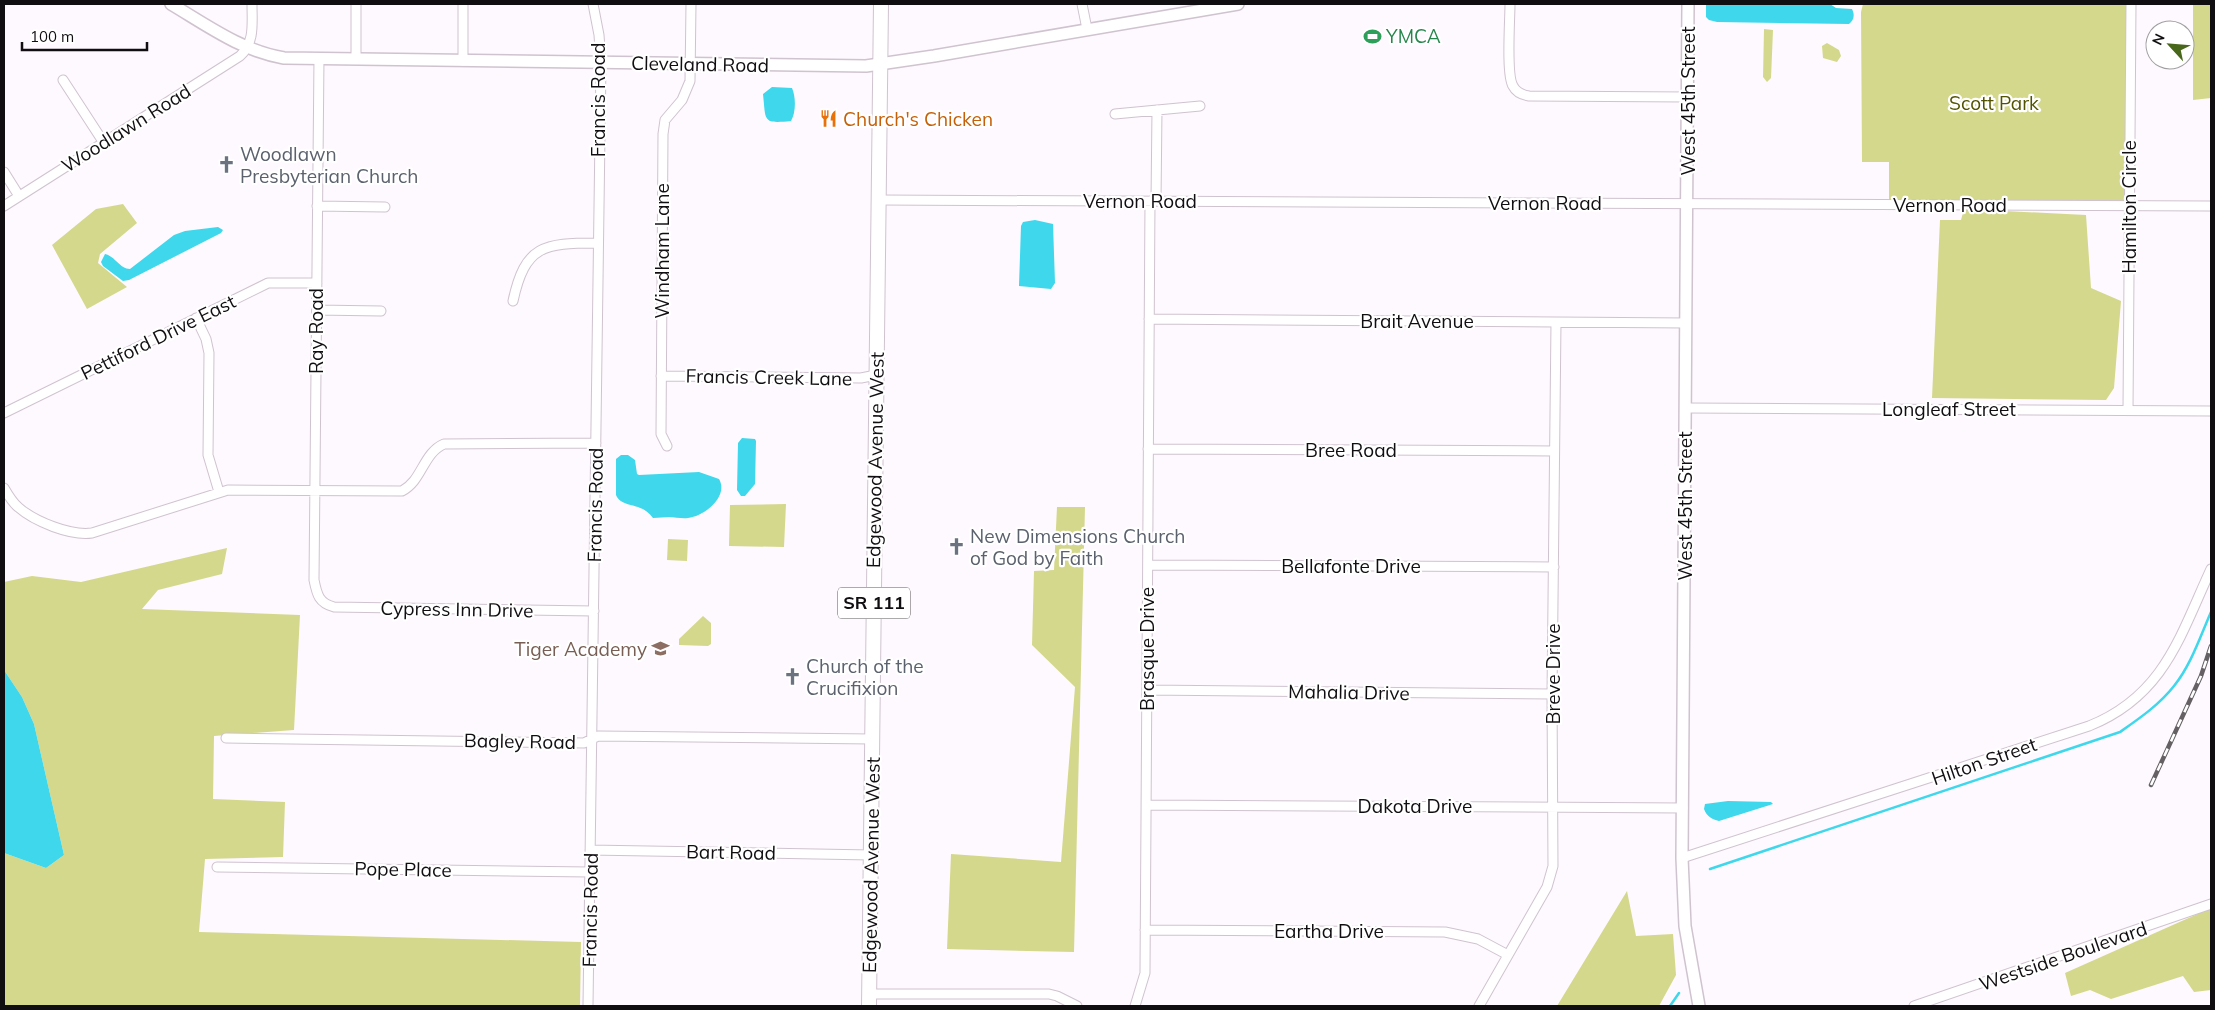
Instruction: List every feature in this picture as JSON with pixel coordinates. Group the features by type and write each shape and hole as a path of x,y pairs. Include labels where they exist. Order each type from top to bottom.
{"main road":[{"name":"Edgewood Avenue West","path":"869,1000 881,4"}],"street":[{"name":"Cleveland Road","path":"171,4 247,49 284,58 866,66 1087,29 1199,7 1238,4"},
{"path":"247,49 252,38 252,4"},
{"path":"356,4 356,59"},
{"path":"463,4 463,61"},
{"name":"Francis Road","path":"588,1006 597,243 601,63 599,34 593,4"},
{"name":"Windham Lane","path":"667,446 661,434 663,134 665,120 682,100 688,88 691,63 691,4"},
{"path":"1082,4 1087,29"},
{"path":"1510,4 1510,78 1516,91 1529,96 1687,97"},
{"name":"West 45th Street","path":"1688,4 1682,858 1685,926 1699,1006"},
{"name":"Hamilton Circle","path":"2128,410 2131,4"},
{"name":"Woodlawn Road","path":"4,206 240,56 247,49"},
{"name":"Ray Road","path":"319,58 314,580 317,596 321,601"},
{"path":"64,80 104,143"},
{"path":"1116,114 1200,106"},
{"name":"Brasque Drive","path":"1135,1006 1145,973 1149,319 1157,110"},
{"path":"4,172 19,196"},
{"name":"Vernon Road","path":"879,200 2211,206"},
{"path":"317,206 385,207"},
{"path":"513,301 522,269 536,254 556,245 597,243"},
{"name":"Pettiford Drive East","path":"4,413 268,283 317,283"},
{"path":"317,310 382,311"},
{"path":"196,318 206,339 209,352 208,455 219,492"},
{"name":"Brait Avenue","path":"1149,319 1686,323"},
{"name":"Breve Drive","path":"1479,1006 1551,877 1556,322"},
{"name":"Francis Creek Lane","path":"661,376 862,378 876,375"},
{"name":"Longleaf Street","path":"1686,408 2211,411"},
{"path":"4,488 14,504 28,514 63,530 82,534 228,490 402,491 414,482 431,453 444,444 596,443"},
{"name":"Bree Road","path":"1148,449 1554,451"},
{"name":"Bellafonte Drive","path":"1148,564 1554,567"},
{"name":"Hilton Street","path":"1682,858 2089,726 2115,714 2144,692 2164,667 2211,569"},
{"name":"Cypress Inn Drive","path":"321,601 334,607 594,611"},
{"name":"Mahalia Drive","path":"1147,690 1552,694"},
{"name":"Bagley Road","path":"226,738 584,743 598,736 872,739"},
{"name":"Dakota Drive","path":"1146,805 1683,808"},
{"name":"Bart Road","path":"590,850 871,855"},
{"name":"Pope Place","path":"217,867 590,872"},
{"name":"Westside Boulevard","path":"1914,1006 2089,948 2211,904"},
{"name":"Eartha Drive","path":"1146,930 1446,932 1463,934 1478,939 1508,955"},
{"path":"869,1000 1049,994 1077,1006"}],"green space":[{"name":"Scott Park","path":"1863,4 2127,4 2125,202 1889,201 1889,162 1862,162 1861,12"},
{"path":"2193,4 2211,4 2211,98 2193,100 2195,20 2193,20"},
{"path":"1764,29 1773,30 1771,78 1767,82 1763,77"},
{"path":"1827,43 1839,50 1841,56 1837,62 1823,58 1822,46"},
{"path":"123,204 137,223 100,254 98,263 127,287 87,309 52,245 96,209"},
{"path":"1964,209 2086,215 2091,288 2121,301 2114,388 2106,400 1932,398 1940,220 1961,220"},
{"path":"786,504 784,547 729,546 730,505"},
{"path":"1057,507 1085,507 1074,952 947,949 951,854 1061,862 1075,687 1032,645 1034,571 1054,570"},
{"path":"668,539 688,540 687,561 667,560"},
{"path":"227,548 222,574 158,590 142,609 300,615 294,730 214,736 213,799 285,802 283,857 205,859 199,932 581,942 580,1006 4,1006 4,853 46,868 64,855 34,724 22,697 4,670 4,582 32,576 81,582"},
{"path":"703,616 711,623 711,644 708,646 679,645 679,639"},
{"path":"1627,891 1636,936 1673,934 1676,975 1659,1006 1557,1006"},
{"path":"2211,908 2211,990 2194,992 2183,976 2111,999 2090,990 2071,996 2065,973"}],"water":[{"path":"1706,4 1830,4 1836,8 1852,9 1854,15 1849,24 1717,22 1706,17"},
{"path":"772,87 792,88 795,105 791,121 775,122 767,119 763,94"},
{"path":"1035,220 1053,224 1055,283 1051,289 1019,286 1021,226 1023,222"},
{"path":"218,227 223,230 221,233 129,280 123,281 103,266 101,262 105,254 112,257 123,267 130,269 174,235 185,231"},
{"path":"742,438 755,439 756,441 755,484 745,496 741,496 737,490 738,443"},
{"path":"621,455 628,455 635,460 637,474 639,475 699,472 719,479 721,492 714,504 695,516 686,518 653,518 643,509 623,502 616,495 616,459"},
{"path":"4,670 22,697 34,724 64,855 46,868 4,853"},
{"path":"1728,801 1771,802 1773,804 1719,821 1710,817 1704,809 1705,804"}],"waterway":[{"path":"1710,869 2120,732 2156,705 2174,686 2190,660 2211,612"},
{"path":"1670,1006 1679,993"}],"railway":[{"path":"2151,785 2201,676 2211,646"}],"place":[{"name":"YMCA","path":"1372,36"},
{"name":"Church's Chicken","path":"829,119"},
{"name":"Woodlawn Presbyterian Church","path":"226,165"},
{"name":"New Dimensions Church of God by Faith","path":"956,547"},
{"name":"Tiger Academy","path":"661,649"},
{"name":"Church of the Crucifixion","path":"792,677"}]}
